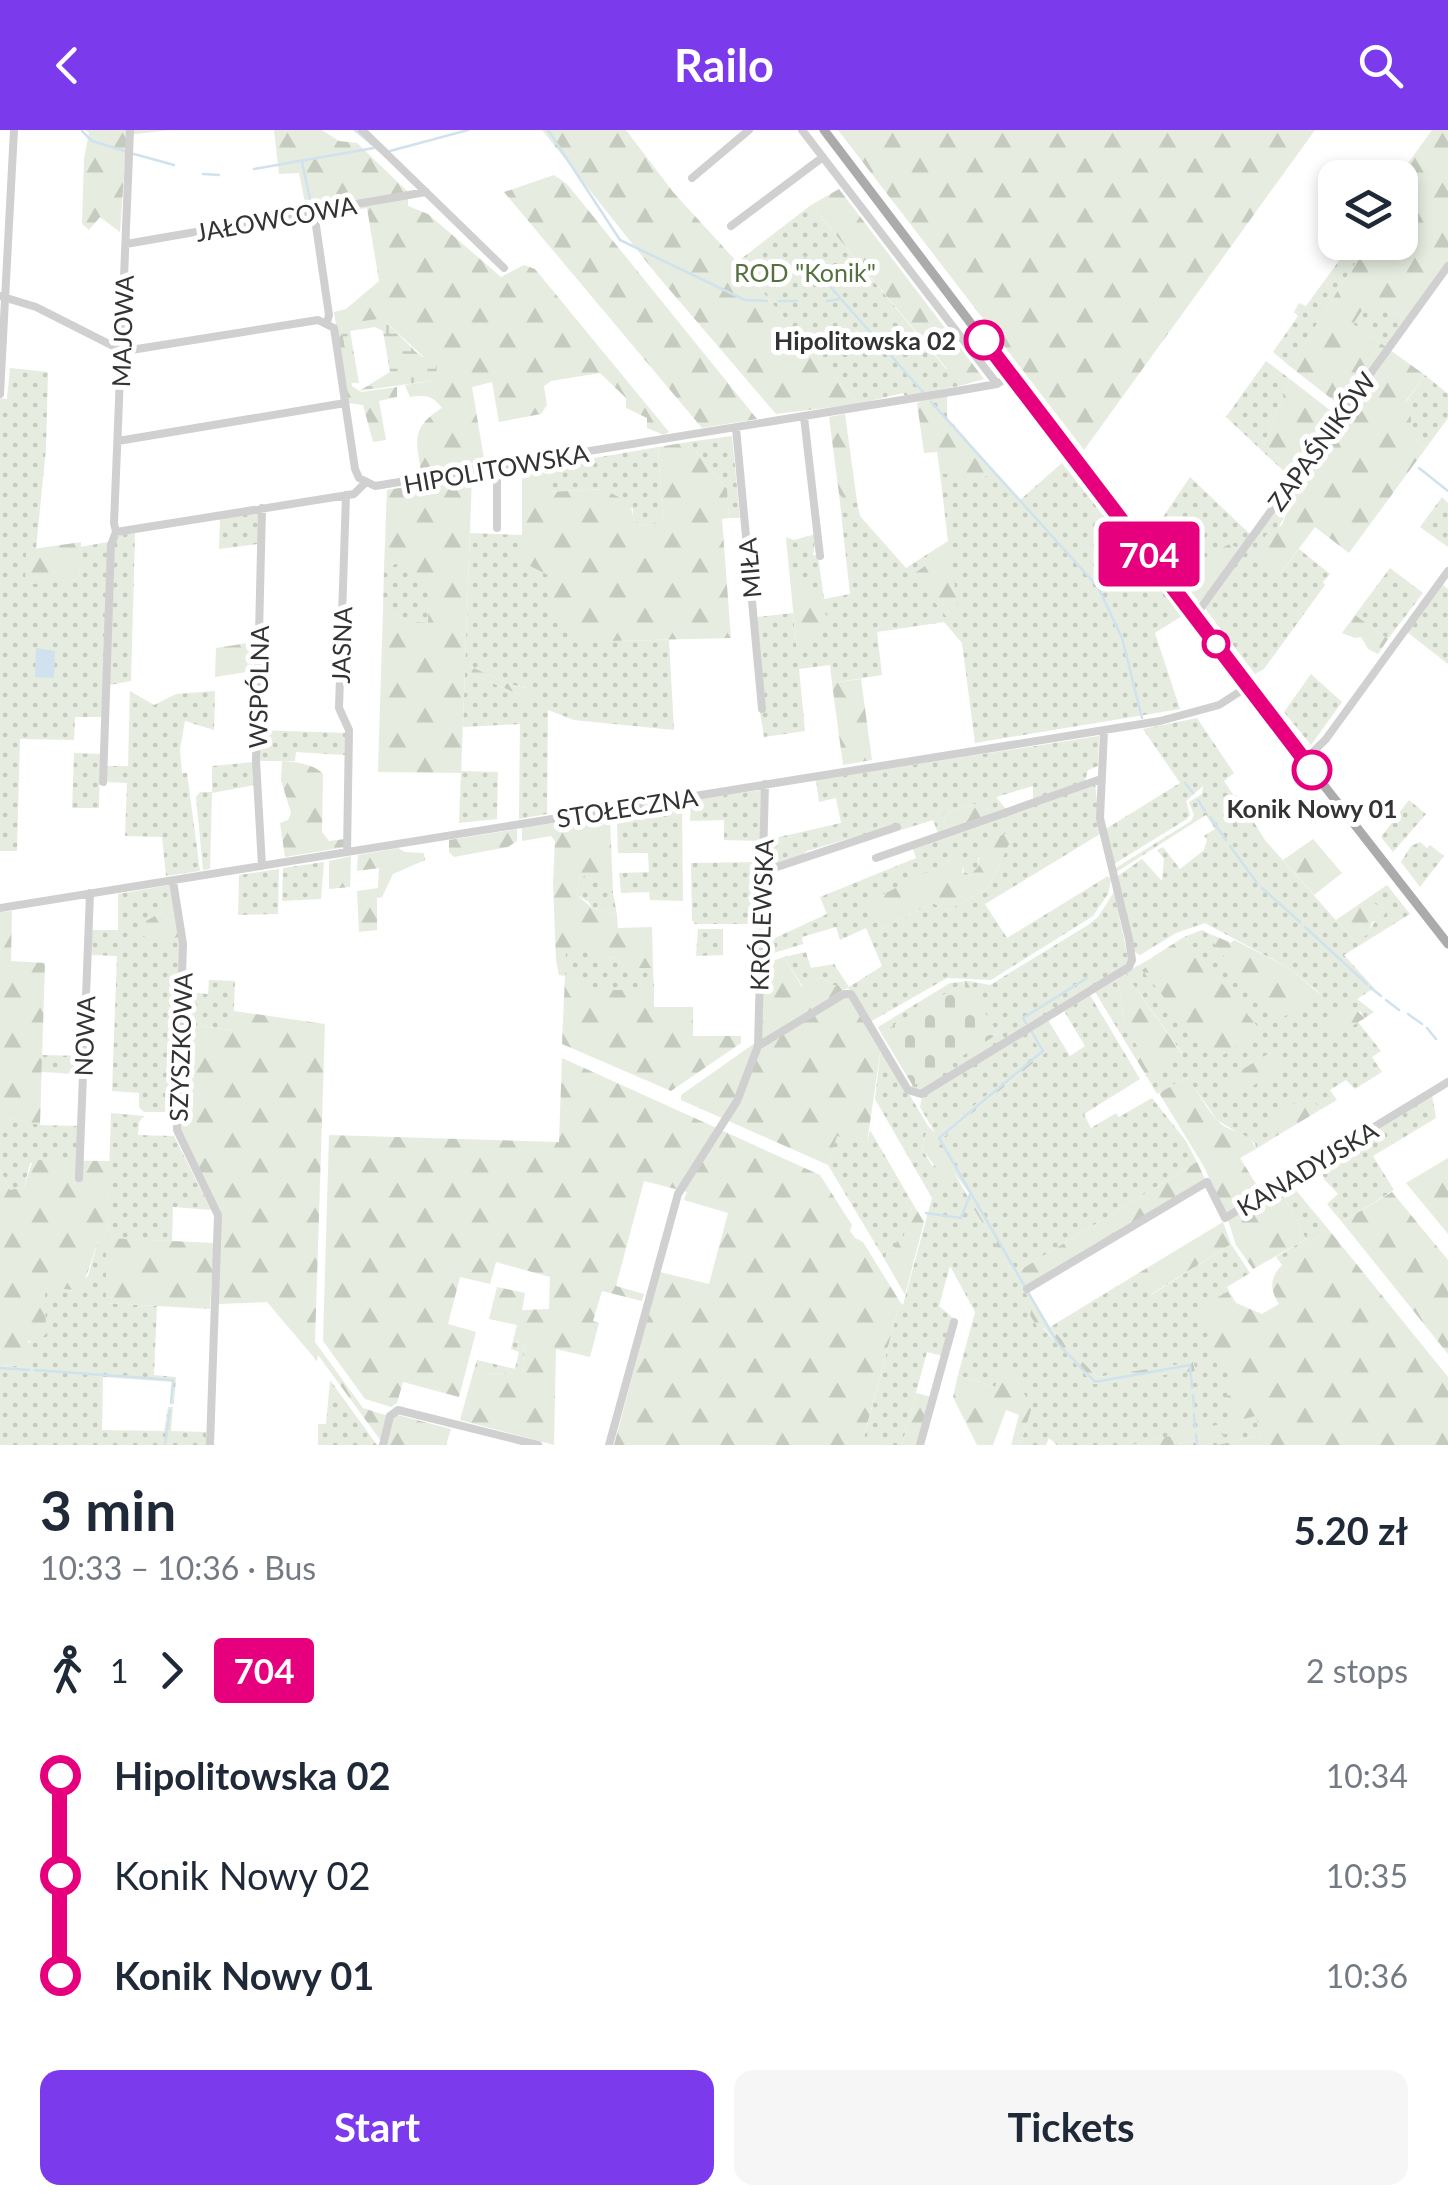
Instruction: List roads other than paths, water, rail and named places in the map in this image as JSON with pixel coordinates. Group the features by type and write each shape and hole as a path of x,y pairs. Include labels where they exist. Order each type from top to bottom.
{"main road":[{"path":"824,130 1448,944"}],"street":[{"path":"0,394 2,296 14,130"},
{"name":"MAJOWA","path":"103,782 130,130"},
{"path":"129,143 140,130"},
{"path":"362,130 504,268"},
{"path":"692,178 749,130"},
{"path":"802,130 997,384"},
{"path":"732,226 823,157"},
{"name":"JAŁOWCOWA","path":"126,244 426,192"},
{"path":"314,212 330,315 327,322"},
{"name":"ZAPAŚNIKÓW","path":"1195,616 1448,266"},
{"path":"2,296 58,317 122,350 318,320 334,328 355,469 365,483 357,493 116,532"},
{"name":"HIPOLITOWSKA","path":"365,483 383,487 804,417 997,384 1011,375"},
{"path":"118,441 345,402"},
{"path":"804,417 820,556"},
{"name":"MIŁA","path":"736,428 762,709"},
{"path":"497,468 497,528"},
{"name":"JASNA","path":"346,495 339,708 349,730 347,852"},
{"name":"WSPÓLNA","path":"262,508 256,760 262,866"},
{"path":"1305,760 1326,739 1448,571"},
{"name":"STOŁECZNA","path":"0,908 1104,730 1206,710 1247,686"},
{"path":"758,1046 847,993 855,999 908,1090 921,1094 1131,964 1129,939 1102,829 1104,730"},
{"path":"876,858 1101,779"},
{"name":"KRÓLEWSKA","path":"609,1445 678,1194 737,1101 758,1046 766,784"},
{"path":"762,872 897,827"},
{"name":"SZYSZKOWA","path":"173,881 183,944 176,1130 218,1215 210,1445"},
{"name":"NOWA","path":"79,1178 90,893"},
{"name":"KANADYJSKA","path":"1027,1289 1207,1182 1225,1218 1448,1082"},
{"path":"920,1445 954,1322"},
{"path":"383,1445 390,1416 398,1410 538,1445"}],"water":[{"path":"36,648 55,651 54,678 35,677"}],"waterway":[{"path":"355,130 382,153"},
{"path":"390,151 468,130"},
{"path":"548,130 620,240 745,300 767,301"},
{"path":"82,131 92,141 125,151"},
{"path":"254,169 374,148"},
{"path":"134,154 174,165"},
{"path":"302,162 312,208"},
{"path":"203,174 219,175"},
{"path":"804,257 923,392"},
{"path":"827,301 840,299"},
{"path":"779,301 797,301"},
{"path":"931,402 1098,587 1122,638 1142,718"},
{"path":"1419,468 1448,491"},
{"path":"1185,783 1193,793"},
{"path":"1198,800 1205,811"},
{"path":"1210,817 1226,840"},
{"path":"1230,846 1257,883"},
{"path":"1262,888 1300,922"},
{"path":"1305,927 1367,984"},
{"path":"1026,1023 1023,1018 1087,978"},
{"path":"1370,987 1381,996"},
{"path":"1386,1000 1399,1010"},
{"path":"1408,1014 1422,1024"},
{"path":"1427,1028 1436,1039"},
{"path":"1032,1032 1043,1051 939,1138 1058,1344 1095,1382 1190,1365 1192,1388"},
{"path":"926,1213 961,1218 970,1195"},
{"path":"0,1368 29,1370"},
{"path":"35,1370 173,1380 171,1403"},
{"path":"1193,1395 1194,1407"},
{"path":"165,1445 170,1410"},
{"path":"1194,1414 1195,1427"},
{"path":"1196,1434 1197,1445"}],"place":[{"name":"Hipolitowska 02","path":"984,340"},
{"name":"Konik Nowy 01","path":"1312,770"}],"park label":[{"name":"ROD \"Konik\"","path":"805,272"}]}
